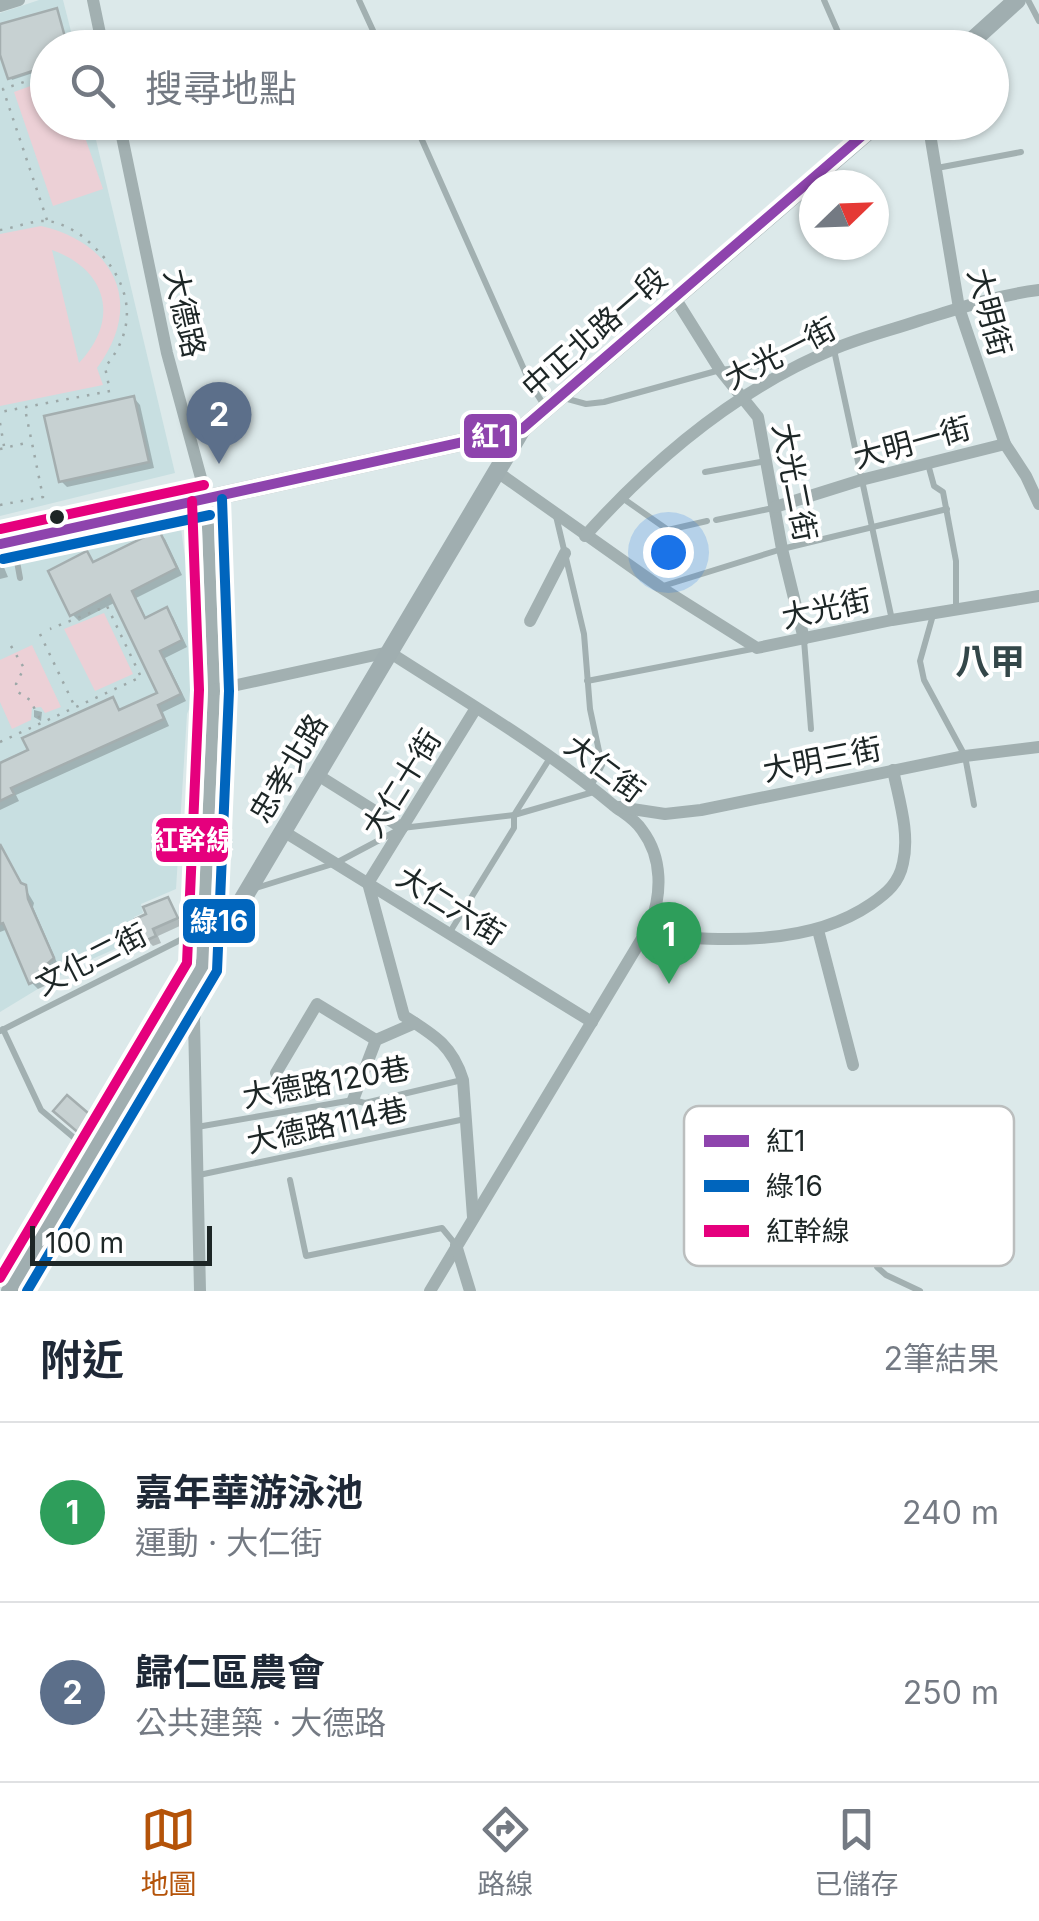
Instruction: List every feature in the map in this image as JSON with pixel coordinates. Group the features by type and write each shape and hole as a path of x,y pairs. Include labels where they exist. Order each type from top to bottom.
{"main road":[{"path":"984,30 1017,0"},
{"name":"中正北路一段","path":"7,543 522,429 857,140"},
{"name":"忠孝北路","path":"18,1288 92,1152 522,429"}],"street":[{"path":"0,6 18,0"},
{"path":"93,0 99,30"},
{"name":"大德路","path":"122,140 167,354 206,500 214,690 202,967 194,1020 200,1291"},
{"name":"大明街","path":"931,140 959,308 1005,444 1033,474 1039,504"},
{"name":"大光一街","path":"585,536 620,496 708,421 790,369 833,349 959,308 1004,294 1039,290"},
{"name":"大光二街","path":"675,298 720,370 758,417 782,549 804,639"},
{"name":"大明一街","path":"775,507 862,480 1005,444"},
{"name":"大光街","path":"496,472 660,587 757,648 892,620 1039,596"},
{"path":"530,621 565,553"},
{"path":"214,690 389,652"},
{"name":"大仁街","path":"389,652 550,757 644,831 660,886 658,903 644,935 430,1291"},
{"name":"大仁十街","path":"368,883 476,708"},
{"name":"大明三街","path":"615,807 665,814 701,810 965,756 1039,747"},
{"path":"644,935 747,936 818,930 849,918 892,888 903,864 905,838 893,770"},
{"path":"316,774 402,828"},
{"name":"大仁六街","path":"282,830 592,1022"},
{"path":"368,883 404,1016 443,1043 456,1058 463,1080 473,1220"},
{"path":"818,930 853,1066"},
{"path":"276,1074 317,1004 376,1040"},
{"path":"352,1100 376,1040 415,1023"},
{"path":"456,1246 470,1291"},
{"path":"0,1268 18,1288"}],"lane":[{"path":"359,0 372,30"},
{"path":"824,0 838,30"},
{"path":"1028,0 1039,21"},
{"path":"422,140 531,385 554,403 604,402 720,370 772,364"},
{"path":"936,168 1021,152"},
{"path":"833,349 892,620"},
{"path":"705,472 766,460"},
{"path":"928,463 934,486 943,492 956,561 956,609"},
{"path":"620,496 668,530 775,507"},
{"path":"660,587 782,549 946,510"},
{"path":"249,890 336,864 402,828 514,816 594,788 602,765 587,681 584,634 556,514"},
{"path":"7,543 20,578"},
{"path":"934,614 920,661 924,680 965,756 974,806"},
{"path":"804,639 810,729"},
{"path":"587,681 757,648"},
{"path":"449,934 514,828 514,816 550,757"},
{"name":"文化二街","path":"2,1030 203,928"},
{"path":"2,1030 42,1110 92,1152"},
{"name":"大德路120巷","path":"196,1128 352,1100 365,1103 463,1080"},
{"name":"大德路114巷","path":"198,1176 465,1118"},
{"path":"290,1180 306,1256 442,1228 456,1246"},
{"path":"877,1266 886,1275 920,1291"}],"path":[{"path":"30,80 3,90 47,221"},
{"path":"0,230 47,221 84,237 114,268 122,283 127,320 124,338 105,367 110,390 0,412"},
{"path":"0,505 43,497 24,408"},
{"path":"0,423 2,448 32,442"},
{"path":"0,742 141,677 107,606 50,630"},
{"path":"40,634 74,707"},
{"path":"11,646 24,668 16,684 18,692 30,700 41,722"}],"shaded area":[{"path":"39,0 63,0 71,30 30,30 30,140 96,140 175,473 0,516 0,13"},
{"path":"30,86 30,139 14,92"},
{"path":"30,140 86,140 103,189 53,206"},
{"path":"41,226 88,246 104,262 115,279 120,299 119,321 97,368 103,385 0,406 0,234","holes":["52,250 86,270 102,298 100,330 79,363"]},
{"path":"180,521 195,695 187,714 176,889 141,904 143,913 134,917 140,938 74,967 0,1012 0,563"},
{"path":"104,613 133,674 95,691 64,629"},
{"path":"32,645 61,707 45,713 41,707 32,708 31,720 12,729 0,702 0,660"}],"building":[{"path":"57,8 63,30 30,30 30,72 8,79 0,55 0,24"},
{"path":"134,396 149,462 59,482 44,416"},
{"path":"159,530 177,568 132,591 145,618 167,607 182,640 160,651 181,694 158,705 164,719 11,788 14,794 0,801 0,763 28,750 22,738 113,697 119,710 157,693 110,595 70,616 48,571 87,551 93,562"},
{"path":"0,844 21,883 26,885 28,899 54,958 47,964 51,974 29,984 3,923 0,924"},
{"path":"168,897 178,918 153,929 156,936 145,941 135,919 146,914 143,907"},
{"path":"67,1095 95,1119 81,1135 53,1111"}],"transit line":[{"name":"紅1","path":"0,544 522,429 857,140"},
{"name":"紅幹線","path":"0,529 204,485"},
{"name":"綠16","path":"27,1291 217,971 229,691 222,499"},
{"name":"紅幹線","path":"0,1278 187,963 199,690 192,501"},
{"name":"綠16","path":"3,559 210,515"}],"place":[{"name":"歸仁區農會","path":"219,464"},
{"name":"嘉年華游泳池","path":"669,984"}],"district":[{"name":"八甲","path":"990,661"}]}
